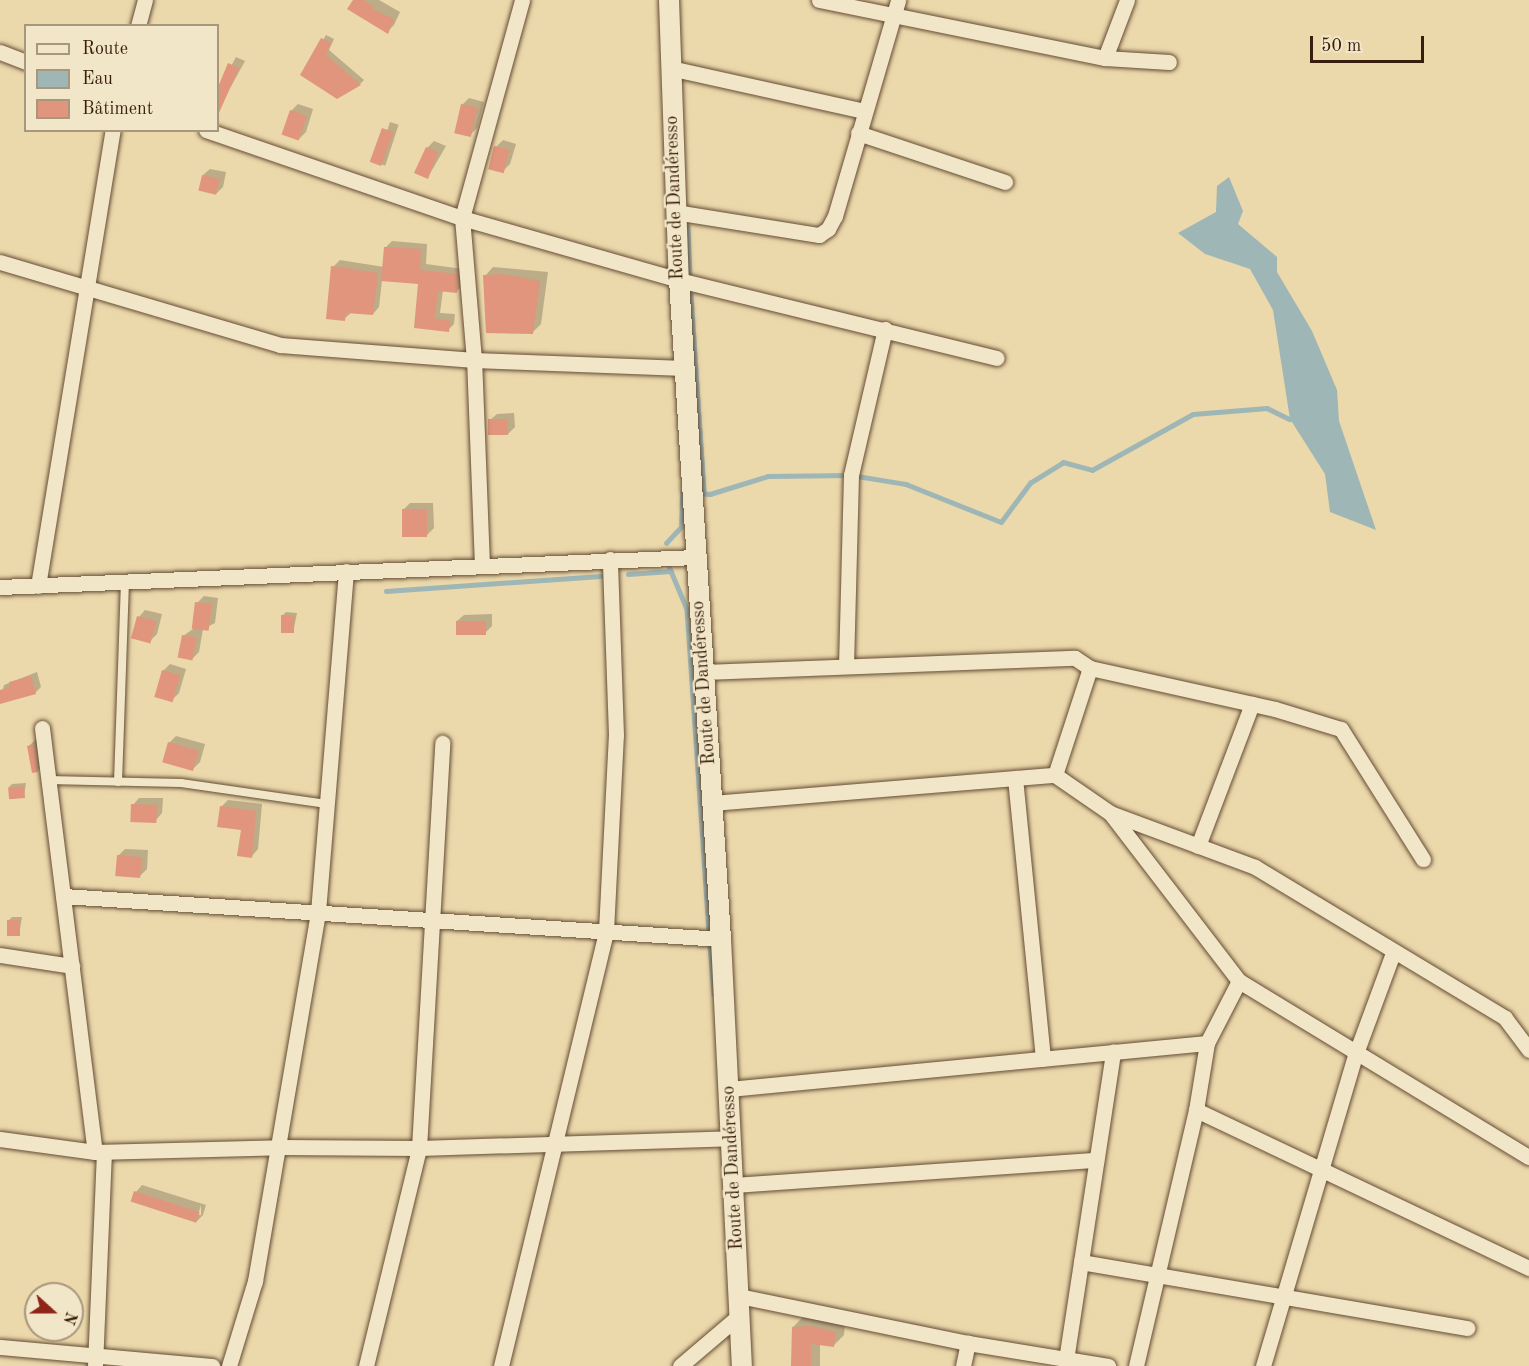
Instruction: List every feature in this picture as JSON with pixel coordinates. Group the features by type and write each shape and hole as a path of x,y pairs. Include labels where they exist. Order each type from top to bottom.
{"street":[{"path":"139,24 145,0"},
{"path":"482,566 474,360 462,218 522,0"},
{"path":"664,0 669,0"},
{"name":"Route de Dandéresso","path":"669,0 675,212 695,557 721,939 742,1366"},
{"path":"819,0 1105,58 1169,63"},
{"path":"675,212 819,235 835,216 898,0"},
{"path":"1105,58 1127,0"},
{"path":"0,52 24,61"},
{"path":"670,68 864,111"},
{"path":"38,586 84,289 113,132"},
{"path":"213,132 462,218 679,280 997,358"},
{"path":"858,133 1005,182"},
{"path":"0,262 84,289 280,345 474,360 684,368"},
{"path":"846,666 851,475 885,329"},
{"path":"0,587 695,557"},
{"path":"501,1366 606,931 616,735 610,559"},
{"path":"229,1366 255,1281 280,1147 318,912 346,571"},
{"path":"704,672 1075,658 1090,668 1252,704 1341,729 1423,859"},
{"path":"1055,774 1090,668"},
{"path":"1198,846 1252,704"},
{"path":"42,728 72,966 100,1152 95,1361"},
{"path":"366,1366 420,1148 442,743"},
{"path":"712,803 1055,774 1110,813 1255,867 1393,953 1505,1018 1529,1050"},
{"path":"1015,778 1044,1059"},
{"path":"1110,813 1239,981 1529,1158"},
{"path":"63,896 721,939"},
{"path":"1263,1366 1356,1053 1393,953"},
{"path":"0,955 72,966"},
{"path":"1136,1366 1196,1110 1207,1043 1239,981"},
{"path":"729,1089 1207,1043"},
{"path":"1066,1360 1113,1052"},
{"path":"1196,1110 1529,1268"},
{"path":"0,1139 100,1152 280,1147 420,1148 731,1138"},
{"path":"734,1185 1096,1160"},
{"path":"1081,1262 1467,1328"},
{"path":"680,1366 739,1305 1108,1366"},
{"path":"963,1366 968,1343"},
{"path":"0,1347 95,1361 212,1366"}],"lane":[{"path":"118,782 125,582"},
{"path":"48,780 181,783 326,804"}],"water":[{"path":"1229,177 1243,211 1238,224 1277,257 1277,272 1312,331 1337,390 1339,421 1376,530 1330,512 1325,474 1290,419 1273,310 1250,269 1205,254 1178,233 1216,212 1217,186"}],"building":[{"path":"353,0 364,0 374,7 372,9 394,19 388,34 347,9"},
{"path":"321,38 331,43 326,55 361,85 337,99 300,75"},
{"path":"228,63 239,68 219,113 219,85"},
{"path":"461,104 478,108 471,137 454,133"},
{"path":"290,110 307,116 299,140 282,135"},
{"path":"382,128 393,132 381,166 370,162"},
{"path":"494,146 510,150 504,173 488,169"},
{"path":"426,147 438,152 428,179 414,173"},
{"path":"202,175 220,179 216,195 198,191"},
{"path":"384,247 421,249 420,270 457,274 457,293 438,291 435,319 450,320 449,332 414,328 418,284 381,281"},
{"path":"331,266 378,273 373,315 346,313 345,321 326,319"},
{"path":"501,274 540,281 533,334 486,333 483,275"},
{"path":"488,419 508,419 508,435 488,435"},
{"path":"402,509 427,509 427,537 402,537"},
{"path":"195,602 212,604 209,631 192,629"},
{"path":"281,615 294,615 294,633 281,633"},
{"path":"137,616 156,621 150,643 131,638"},
{"path":"456,621 486,621 486,635 456,635"},
{"path":"182,635 197,638 192,660 178,658"},
{"path":"162,670 180,675 173,702 154,697"},
{"path":"31,676 36,694 0,704 0,690 10,687 9,682"},
{"path":"168,742 199,751 193,771 162,762"},
{"path":"34,744 38,772 32,773 27,746"},
{"path":"24,786 25,798 9,799 8,787"},
{"path":"131,804 157,805 156,823 130,822"},
{"path":"220,806 256,811 252,858 237,856 241,830 217,827"},
{"path":"117,855 142,857 140,878 115,876"},
{"path":"7,920 20,920 20,936 7,936"},
{"path":"134,1191 200,1212 196,1223 131,1201"},
{"path":"811,1326 836,1332 834,1347 811,1344 811,1366 791,1366 792,1327"}],"waterway":[{"path":"688,227 690,276"},
{"path":"691,295 704,493"},
{"path":"696,493 710,494 768,476 851,475 906,484 1001,522 1030,483 1063,462 1092,470 1193,414 1267,408 1290,419"},
{"path":"666,543 681,527 682,492"},
{"path":"668,564 687,609 709,929"},
{"path":"628,574 671,571"},
{"path":"386,591 600,576"},
{"path":"710,946 714,994"}]}
